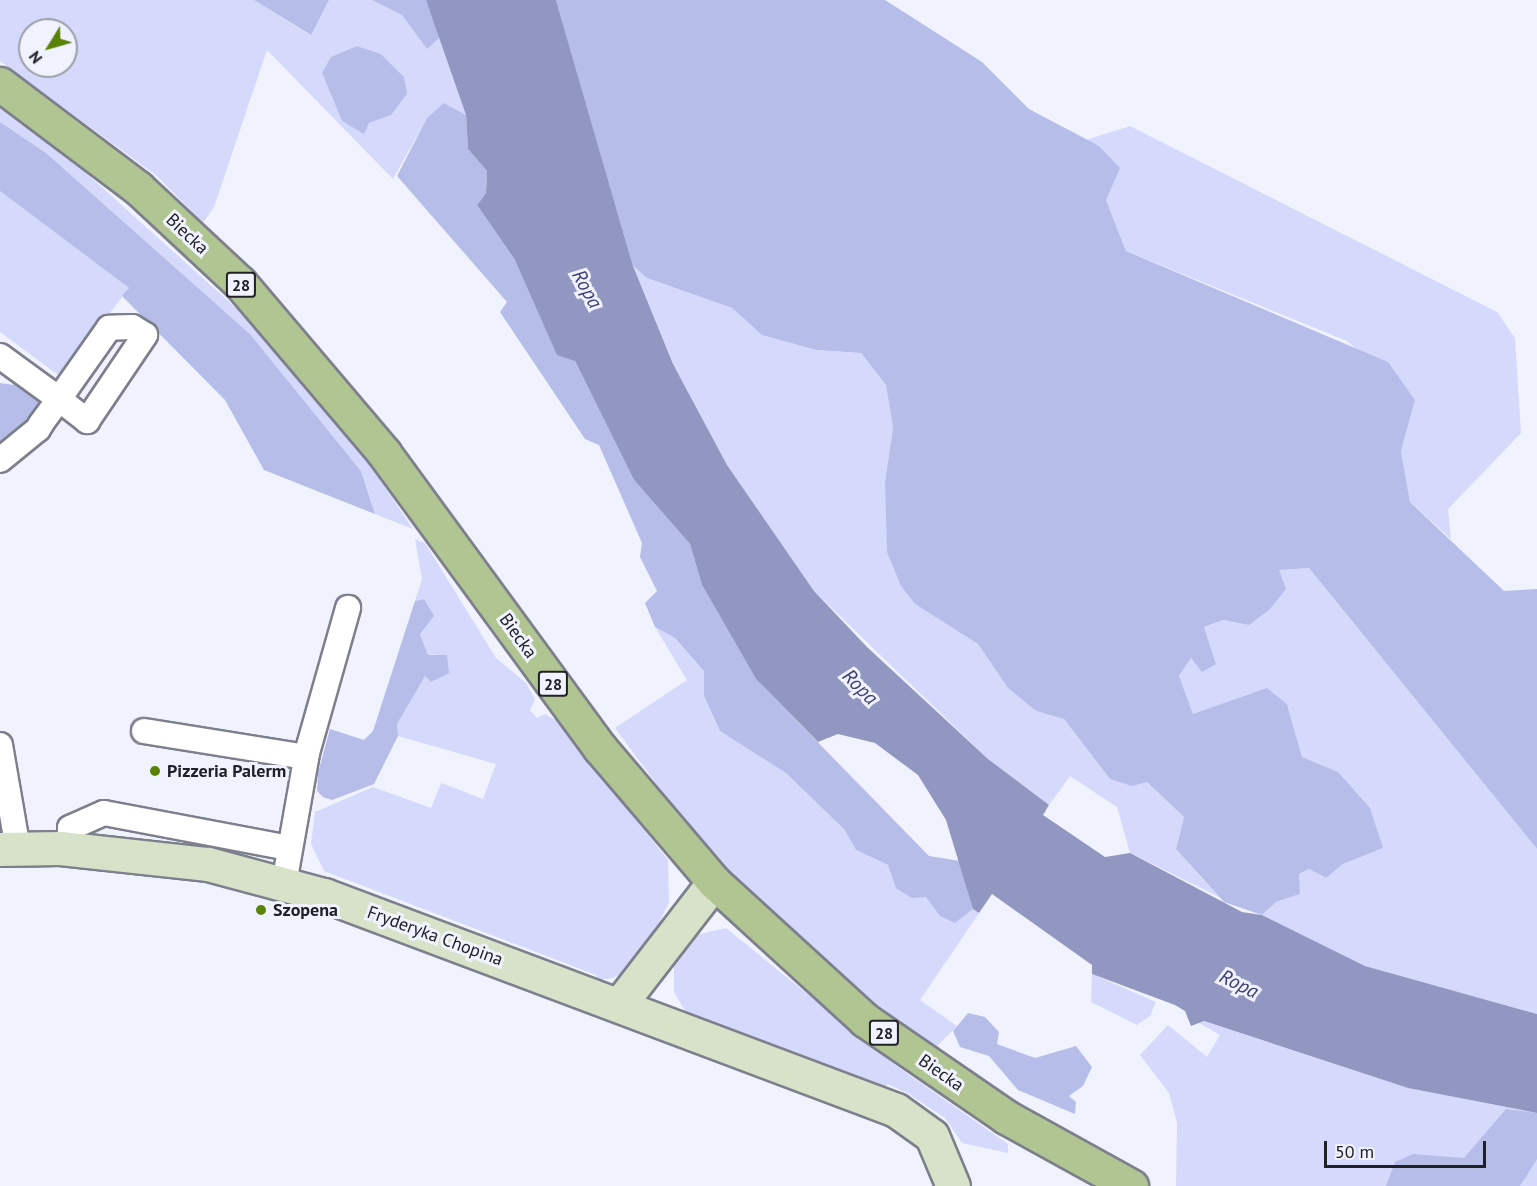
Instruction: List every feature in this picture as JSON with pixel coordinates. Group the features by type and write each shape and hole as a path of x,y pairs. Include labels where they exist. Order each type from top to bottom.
{"main road":[{"name":"Biecka","path":"0,84 138,188 256,301 384,453 600,748 714,882 865,1020 1006,1117 1131,1186"}],"street":[{"path":"0,356 59,399 38,429 0,460"},
{"path":"284,884 306,757 348,608"},
{"path":"144,731 306,757"},
{"path":"0,744 9,849"},
{"path":"69,849 70,828 104,813 290,848"},
{"name":"Fryderyka Chopina","path":"9,849 69,849 208,864 284,884 884,1104 932,1136 953,1186"},
{"path":"619,1005 714,882"}],"shaded area":[{"path":"0,0 254,0 310,35 329,0 372,0 402,15 427,48 440,37 466,115 444,104 427,118 393,179 267,50 214,207 203,223 157,176 23,78 78,78 78,18 18,18 18,74 0,61","holes":["357,46 381,54 404,77 391,115 369,123 342,121 322,73"]},
{"path":"254,0 329,0 311,35"},
{"path":"372,0 426,0 440,37 427,49 402,15"},
{"path":"556,0 885,0 982,62 1029,109 1099,146 1120,168 1106,200 1126,251 1388,362 1415,400 1401,451 1410,502 1504,591 1537,589 1537,849 1309,568 1279,570 1286,589 1270,609 1249,625 1223,620 1204,627 1216,664 1202,672 1191,658 1179,676 1193,714 1267,688 1287,704 1302,757 1338,772 1370,808 1383,848 1343,864 1326,878 1309,869 1299,874 1300,894 1276,902 1262,915 1224,902 1176,849 1184,817 1147,782 1132,786 1110,779 1064,719 1036,711 1008,688 978,644 915,604 901,586 887,552 885,482 893,428 886,385 861,353 816,350 762,335 732,308 647,278 633,266"},
{"path":"357,46 381,54 404,77 407,94 391,115 369,123 364,134 342,121 322,73 331,57"},
{"path":"444,103 466,115 468,149 487,171 486,193 477,205 515,260 565,354 575,361 634,480 690,544 702,585 756,679 929,856 960,861 973,909 955,923 940,916 926,897 912,898 896,888 888,865 856,850 844,829 786,773 720,731 704,696 704,671 675,638 655,627 645,603 657,591 640,557 642,543 599,445 585,439 500,312 507,302 397,176 427,118"},
{"path":"0,108 67,156 246,317 364,456 413,529 375,514 361,471 250,334 46,153 0,122"},
{"path":"0,122 46,153 250,334 361,471 375,514 264,470 225,400 122,296 129,288 0,191"},
{"path":"1130,126 1497,312 1515,338 1521,433 1448,509 1451,539 1410,502 1401,451 1415,400 1347,341 1126,251 1106,200 1099,146 1086,140"},
{"path":"0,191 129,288 61,377 0,332"},
{"path":"633,266 647,278 732,308 762,335 816,350 861,353 886,385 893,428 885,482 901,586 915,604 978,644 1008,688 1036,711 1064,719 1110,779 1147,782 1184,817 1176,849 1219,897 1130,853 1117,807 1070,776 1049,805 988,759 814,591 727,465 673,364"},
{"path":"0,383 29,387 42,396 43,409 0,450"},
{"path":"415,539 425,543 496,658 526,683 535,699 530,710 537,718 545,714 557,721 668,860 669,902 655,932 627,970 613,978 597,980 596,975 324,871 311,844 315,812 373,787 431,808 441,783 483,799 496,764 398,736 397,724 435,654 428,655 420,634 426,625 424,599 415,601 422,579"},
{"path":"1309,568 1537,849 1537,1014 1365,966 1262,915 1276,902 1300,894 1298,874 1309,869 1326,878 1343,864 1383,848 1338,772 1302,757 1287,704 1251,693 1231,705 1193,715 1179,676 1191,658 1216,664 1204,627 1222,620 1249,625 1278,570"},
{"path":"424,599 434,616 420,634 428,655 447,655 449,673 431,682 425,676 397,724 398,736 374,784 332,800 323,797 317,791 318,773 330,729 364,740 373,731 415,601"},
{"path":"655,627 675,638 704,671 704,696 720,731 786,772 844,829 856,850 888,865 912,898 926,896 955,923 973,909 979,913 920,1000 957,1026 934,1049 852,986 743,886 692,832 615,728 687,680"},
{"path":"726,928 895,1065 1008,1144 1008,1153 962,1143 945,1118 907,1093 887,1084 885,1089 685,1011 674,992 674,960 696,935"},
{"path":"1092,974 1156,1002 1150,1016 1137,1025 1091,1002"},
{"path":"968,1013 985,1017 999,1032 997,1044 1035,1058 1076,1046 1092,1067 1083,1086 1069,1096 1076,1102 1075,1114 1018,1090 989,1056 960,1047 953,1031"},
{"path":"1203,1021 1408,1088 1537,1113 1537,1186 1176,1186 1177,1123 1169,1093 1140,1055 1168,1025 1207,1057 1220,1035 1199,1023"},
{"path":"1506,1109 1537,1113 1537,1159 1520,1186 1386,1186 1395,1162 1413,1154 1464,1158"}],"water":[{"name":"Ropa","path":"426,0 556,0 633,266 673,364 727,465 814,591 867,647 988,759 1049,805 1043,815 1105,857 1130,853 1242,912 1262,915 1365,966 1537,1014 1537,1113 1408,1088 1204,1021 1191,1026 1185,1011 1175,1005 1092,974 1092,965 992,894 979,913 973,909 946,820 918,775 875,743 838,734 818,742 756,679 702,585 690,544 634,480 575,361 557,355 515,260 477,205 486,193 487,171 468,149 466,115"}],"place":[{"name":"Pizzeria Palerm","path":"155,771"},
{"name":"Szopena","path":"261,910"}]}
